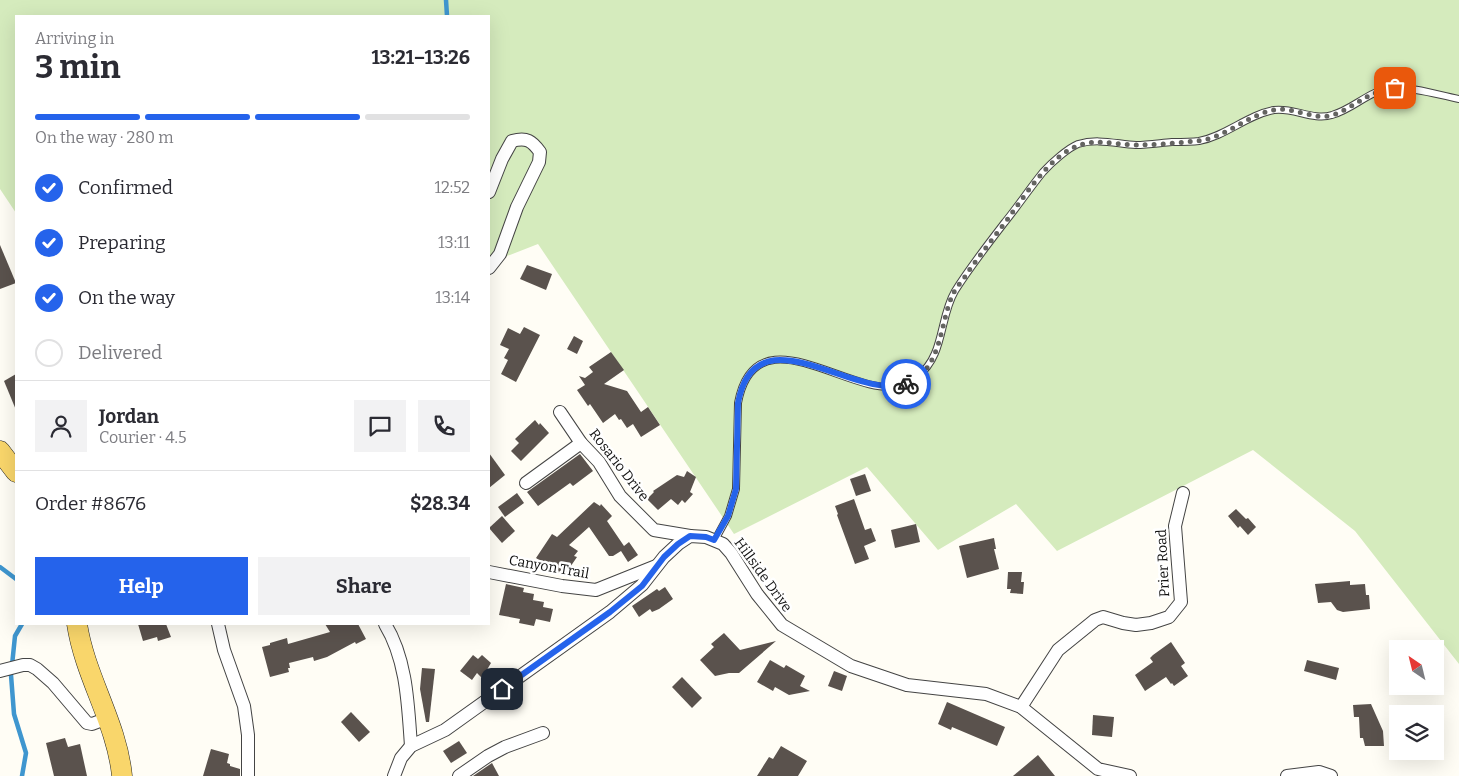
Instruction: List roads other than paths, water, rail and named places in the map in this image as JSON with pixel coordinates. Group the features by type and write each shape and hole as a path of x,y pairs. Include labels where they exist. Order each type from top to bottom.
{"main road":[{"path":"0,451 15,471"},
{"path":"78,625 86,662 108,718 122,776"}],"street":[{"path":"490,190 512,141 522,138 531,141 540,152 539,162 517,207 500,254 490,267"},
{"name":"Rosario Drive","path":"560,412 581,443 598,462 620,496 654,530 690,536"},
{"path":"526,483 581,443"},
{"name":"Prier Road","path":"1021,707 1058,650 1095,620 1103,617 1136,625 1169,618 1181,602 1175,526 1183,493"},
{"name":"Hillside Drive","path":"690,536 706,537 724,544 757,594 782,625 850,666 907,685 986,694 1021,707 1098,769 1130,776"},
{"path":"394,776 401,758 411,746 446,730 610,612 642,586 664,557 690,536"},
{"name":"Canyon Trail","path":"490,572 562,586 596,590 658,565"},
{"path":"218,625 224,650 244,706 248,735 248,776"},
{"path":"386,625 392,634 403,668 411,746"},
{"path":"0,671 26,665 42,672 87,723 92,724 108,718"},
{"path":"459,776 505,747 543,733"},
{"path":"1287,776 1319,772 1331,776"}],"lane":[{"path":"714,540 728,516 736,489 738,403 741,389 750,372 771,360 791,361 821,367 862,382 896,387 908,383 921,374 932,360 940,343 948,307 954,293 984,249 1044,171 1077,144 1102,141 1136,145 1199,141 1221,134 1254,117 1274,110 1289,110 1322,117 1332,115 1382,90 1407,89 1459,99"}],"waterway":[{"path":"446,0 447,15"},
{"path":"0,567 15,578"},
{"path":"21,625 15,636 11,675 14,714 26,753 22,776"}]}
